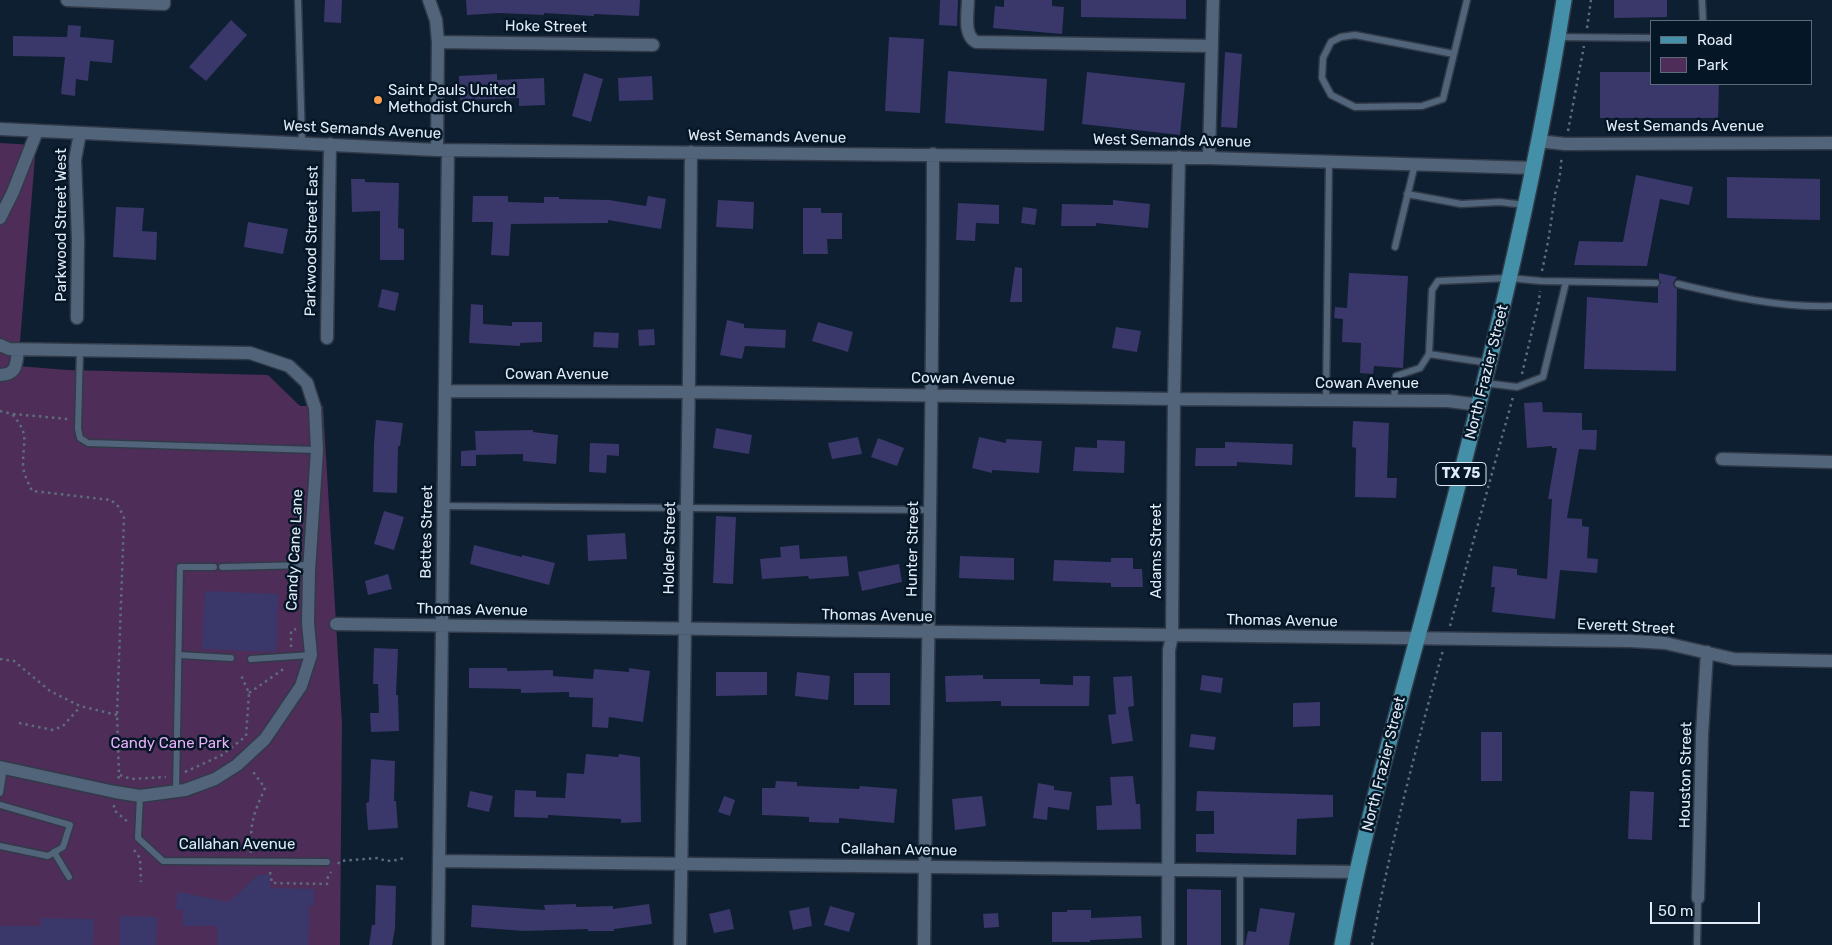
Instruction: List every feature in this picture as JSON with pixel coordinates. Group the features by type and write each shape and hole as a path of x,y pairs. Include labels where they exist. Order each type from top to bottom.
{"main road":[{"name":"North Frazier Street","path":"1342,945 1378,780 1490,363 1533,168 1564,0"}],"street":[{"path":"68,0 164,4 164,0"},
{"name":"Bettes Street","path":"429,0 436,20 438,42 442,150 445,391 438,945"},
{"path":"968,0 968,32 971,39 976,42 1212,46"},
{"path":"1209,158 1213,0"},
{"name":"Hoke Street","path":"438,42 653,45"},
{"name":"West Semands Avenue","path":"0,129 442,150 1179,157 1533,168"},
{"path":"0,218 13,192 38,131"},
{"name":"Parkwood Street West","path":"77,318 78,239 75,160 80,133"},
{"name":"West Semands Avenue","path":"1538,141 1565,144 1832,143"},
{"name":"Parkwood Street East","path":"327,338 330,144"},
{"name":"Holder Street","path":"680,945 691,152"},
{"name":"Hunter Street","path":"924,945 927,633 932,395 933,154"},
{"name":"Adams Street","path":"1168,945 1169,650 1172,636 1179,157"},
{"name":"Candy Cane Lane","path":"0,345 9,349 250,353 289,366 307,383 315,408 317,450 309,565 308,623 311,654 301,686 265,739 244,759 215,778 185,790 140,796 2,767"},
{"path":"0,375 9,374 15,369 18,349"},
{"name":"Cowan Avenue","path":"445,391 1394,400 1448,401 1480,404"},
{"path":"1722,459 1832,462"},
{"name":"Thomas Avenue","path":"336,624 1417,639"},
{"name":"Everett Street","path":"1417,639 1631,641 1665,644 1734,659 1832,661"},
{"name":"Houston Street","path":"1698,898 1702,735 1707,652"},
{"name":"Callahan Avenue","path":"440,862 1357,872"}],"lane":[{"path":"298,0 302,143"},
{"path":"1454,54 1354,35 1331,42 1323,58 1322,78 1331,96 1355,107 1422,106 1443,99 1468,0"},
{"path":"1702,0 1703,20"},
{"path":"1558,37 1650,38"},
{"path":"1326,400 1329,161"},
{"path":"1395,247 1414,164"},
{"path":"1408,194 1461,204 1500,202 1525,206"},
{"path":"1394,400 1396,376 1420,368 1429,354 1432,290 1438,281 1509,278 1541,282 1656,283"},
{"path":"1485,383 1517,387 1542,377 1566,282"},
{"path":"1678,284 1732,297 1805,307 1832,306"},
{"path":"80,350 78,430 80,438 88,443 317,450"},
{"path":"1429,354 1490,363"},
{"path":"443,506 930,510"},
{"path":"222,567 309,565"},
{"path":"176,791 180,655 180,567 214,567"},
{"path":"251,659 311,654"},
{"path":"180,655 231,658"},
{"path":"0,792 2,767"},
{"name":"Callahan Avenue","path":"140,796 138,838 163,861 327,862"},
{"path":"0,805 70,824 63,847 48,856 0,846"},
{"path":"54,852 69,877"},
{"path":"1240,871 1240,945"},
{"path":"1697,945 1698,898"}],"path":[{"path":"1372,945 1383,886 1407,784 1510,403 1522,374 1539,301 1556,188 1560,181 1559,173 1586,38 1591,0"},
{"path":"0,411 12,414 78,420"},
{"path":"12,414 23,431 26,444 23,464 25,475 32,491 111,500 119,507 124,518 117,715 119,775 115,792"},
{"path":"0,659 14,661 50,691 80,706 117,715"},
{"path":"119,775 132,779 176,777 222,755 246,736 250,693 240,674"},
{"path":"19,723 53,730 63,726 80,706"},
{"path":"244,759 265,788 254,813 250,829 251,862"},
{"path":"270,871 272,883 327,884 328,876 340,861 378,858 386,861 406,857"}],"green space":[{"name":"Candy Cane Park","path":"0,143 36,145 18,366 67,370 268,375 300,406 323,406 342,723 340,945 0,945"}],"building":[{"path":"325,0 342,0 341,23 324,22"},
{"path":"466,0 640,0 639,16 594,14 594,16 544,13 544,15 499,13 467,15"},
{"path":"940,0 958,0 957,26 939,25"},
{"path":"1004,0 1052,0 1052,6 1064,7 1062,34 993,28 995,6 1004,7"},
{"path":"1081,0 1186,0 1186,19 1081,17"},
{"path":"1614,0 1667,0 1667,17 1614,18"},
{"path":"231,20 247,35 206,81 189,67"},
{"path":"68,25 81,26 80,37 114,40 112,63 90,61 88,81 76,79 75,96 61,94 65,57 13,56 13,36 67,37"},
{"path":"889,37 924,39 920,113 885,111"},
{"path":"1225,52 1242,54 1237,128 1221,127"},
{"path":"948,71 1047,79 1044,131 945,123"},
{"path":"1087,72 1185,83 1180,135 1082,124"},
{"path":"1600,72 1650,72 1650,85 1719,85 1718,118 1600,118"},
{"path":"584,73 603,79 591,122 572,116"},
{"path":"497,74 497,80 544,78 545,105 519,106 519,98 460,100 459,76"},
{"path":"652,76 653,100 619,101 618,78"},
{"path":"1636,175 1693,187 1689,205 1660,199 1647,266 1574,265 1579,241 1623,242"},
{"path":"1727,177 1820,179 1820,220 1727,218"},
{"path":"351,179 365,179 365,182 399,183 398,228 404,229 404,260 380,260 380,211 352,212"},
{"path":"473,196 508,196 508,202 544,203 544,197 559,197 559,199 609,200 646,206 648,196 666,199 661,229 608,220 608,223 511,224 509,256 491,255 493,222 472,222"},
{"path":"718,200 754,202 753,229 716,227"},
{"path":"1113,200 1150,204 1148,228 1096,223 1096,226 1061,226 1062,204 1113,205"},
{"path":"958,203 999,205 999,224 976,223 975,241 956,240"},
{"path":"116,207 144,208 142,231 157,232 156,260 113,257"},
{"path":"1023,207 1037,209 1035,225 1021,223"},
{"path":"803,208 821,208 821,213 842,213 842,239 827,239 828,254 803,254"},
{"path":"248,222 288,229 283,254 244,247"},
{"path":"1015,267 1022,268 1022,302 1010,302"},
{"path":"1349,273 1408,276 1403,368 1374,366 1373,374 1360,373 1361,343 1342,342 1343,319 1334,318 1335,307 1347,308"},
{"path":"1659,273 1677,277 1673,283 1677,289 1676,371 1584,369 1587,297 1658,303 1658,287 1661,283"},
{"path":"382,289 399,293 395,311 378,307"},
{"path":"471,304 483,305 483,324 512,326 512,322 542,322 542,342 520,343 520,346 469,343"},
{"path":"727,320 744,324 744,328 786,330 785,348 745,346 742,359 720,355"},
{"path":"818,322 853,332 848,352 812,341"},
{"path":"1116,327 1141,331 1137,352 1112,348"},
{"path":"654,329 655,345 639,346 638,330"},
{"path":"594,332 619,333 618,348 593,347"},
{"path":"1542,402 1543,412 1582,413 1582,430 1597,430 1596,450 1579,449 1567,518 1582,519 1582,526 1589,527 1587,558 1598,559 1597,573 1560,570 1555,619 1492,612 1495,587 1491,587 1493,566 1517,569 1517,575 1547,579 1552,499 1548,499 1557,448 1552,448 1552,446 1527,448 1524,403"},
{"path":"376,420 403,423 400,446 398,446 397,493 373,492"},
{"path":"1353,421 1389,423 1387,478 1397,478 1396,498 1355,497 1356,448 1352,447"},
{"path":"716,428 752,435 749,454 713,448"},
{"path":"533,430 533,432 558,435 556,464 523,461 523,454 476,455 476,466 461,466 461,451 476,450 475,431"},
{"path":"858,437 862,454 832,459 828,443"},
{"path":"979,437 1006,443 1006,439 1042,441 1039,473 992,470 992,473 972,468"},
{"path":"878,438 904,448 897,466 871,457"},
{"path":"1097,440 1125,441 1124,473 1073,471 1075,447 1097,448"},
{"path":"1225,442 1293,444 1292,465 1237,462 1237,466 1195,466 1196,448 1225,448"},
{"path":"590,443 619,444 619,456 607,455 606,473 589,472"},
{"path":"384,511 404,517 394,550 374,544"},
{"path":"716,516 736,517 733,584 713,583"},
{"path":"625,533 627,559 588,561 587,535"},
{"path":"474,545 555,563 549,585 470,564"},
{"path":"799,545 800,559 847,556 849,576 809,579 808,576 762,579 760,559 781,557 780,547"},
{"path":"960,556 1014,558 1014,580 959,578"},
{"path":"1111,558 1133,558 1133,569 1142,569 1143,587 1111,587 1111,583 1053,581 1054,560 1111,562"},
{"path":"899,564 902,582 862,591 858,572"},
{"path":"388,574 392,589 368,595 365,581"},
{"path":"205,591 278,594 276,652 202,649"},
{"path":"374,648 398,649 396,695 398,695 399,731 371,732 370,713 379,713 378,684 373,684"},
{"path":"469,668 507,668 507,671 553,670 553,676 593,679 594,669 629,672 629,668 650,671 643,722 609,717 608,728 592,727 593,698 569,697 569,692 521,693 521,689 469,688"},
{"path":"716,672 767,672 767,695 716,696"},
{"path":"797,672 830,676 828,700 795,696"},
{"path":"854,673 890,673 890,705 854,705"},
{"path":"983,675 983,679 1040,679 1040,684 1073,685 1073,676 1090,676 1089,706 1001,706 1001,701 946,702 945,676"},
{"path":"1202,675 1223,678 1221,693 1200,690"},
{"path":"1132,676 1134,706 1128,707 1133,741 1112,744 1108,715 1116,714 1113,677"},
{"path":"1320,702 1320,726 1293,727 1293,703"},
{"path":"1481,732 1502,732 1502,781 1481,781"},
{"path":"1191,734 1216,737 1214,750 1189,747"},
{"path":"586,754 618,757 619,754 640,757 641,822 621,823 621,819 548,815 548,818 514,817 515,790 536,791 536,797 565,798 567,773 584,774"},
{"path":"371,759 395,761 394,801 396,801 398,828 368,830 366,803 369,802"},
{"path":"1133,776 1136,804 1140,804 1141,829 1097,830 1096,806 1112,805 1110,777"},
{"path":"776,781 797,782 797,786 859,789 860,786 897,789 894,823 839,818 839,823 809,822 809,817 762,815 762,788 775,788"},
{"path":"1038,783 1054,786 1054,790 1072,792 1069,810 1048,807 1047,820 1033,818"},
{"path":"470,791 493,796 489,812 467,807"},
{"path":"1197,791 1333,795 1333,817 1297,819 1296,855 1196,852 1196,834 1214,834 1214,811 1196,811"},
{"path":"1630,791 1654,792 1652,840 1628,839"},
{"path":"724,796 735,800 730,816 718,812"},
{"path":"982,796 986,826 955,830 952,799"},
{"path":"258,875 270,875 270,888 314,889 314,906 309,906 308,945 217,945 217,926 183,926 183,910 175,909 178,892 229,902"},
{"path":"376,885 396,886 395,928 392,945 369,945 372,925 375,925"},
{"path":"1187,889 1221,890 1221,945 1187,945"},
{"path":"576,904 576,907 613,906 613,909 649,904 652,924 614,929 614,931 588,931 588,929 524,931 471,927 472,905 545,910 544,905"},
{"path":"830,906 855,913 849,932 824,925"},
{"path":"809,907 812,926 793,930 789,911"},
{"path":"1260,908 1295,913 1289,945 1245,945 1248,931 1256,932"},
{"path":"730,909 734,929 714,933 709,914"},
{"path":"1067,910 1091,910 1091,918 1141,916 1142,938 1090,940 1090,942 1052,942 1052,912 1067,912"},
{"path":"998,913 999,927 984,928 983,914"},
{"path":"120,916 157,917 156,945 120,945"},
{"path":"41,918 94,919 93,945 0,945 0,926 41,926"}],"place":[{"name":"Saint Pauls United Methodist Church","path":"378,100"}]}
